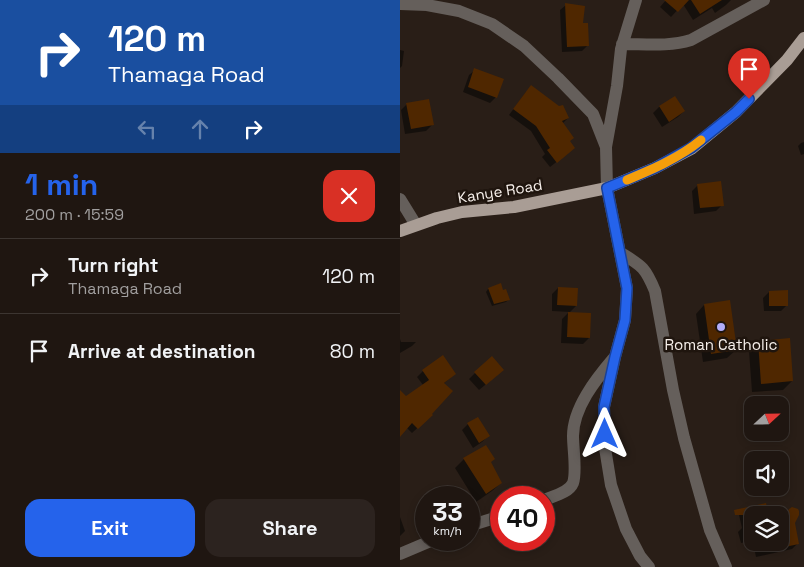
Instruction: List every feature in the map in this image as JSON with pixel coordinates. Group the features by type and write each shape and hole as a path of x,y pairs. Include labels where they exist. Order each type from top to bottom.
{"main road":[{"name":"Kanye Road","path":"400,232 437,218 462,212 514,206 607,188 655,168 691,148 736,112 787,60 804,38"}],"street":[{"path":"636,0 622,44 617,86 606,147 607,188 627,288 625,320 604,407 605,448 611,485 626,529 640,556 649,567"},
{"path":"622,44 669,45 682,43 691,40 764,0"},
{"path":"400,4 427,5 459,11 492,24 524,46 593,114 606,147"},
{"path":"400,199 416,225"},
{"path":"621,253 643,267 655,291 673,390 684,438 710,530 726,567"},
{"path":"555,495 567,490 572,484 574,474 573,433 578,413 587,393 615,357"},
{"path":"400,554 415,548"}],"building":[{"path":"664,0 689,0 678,12"},
{"path":"691,0 722,0 700,14"},
{"path":"565,3 585,6 583,23 588,23 589,46 567,47"},
{"path":"474,68 504,79 497,98 468,87"},
{"path":"531,85 559,106 563,105 569,118 562,121 574,138 570,141 575,148 557,163 547,150 550,148 536,126 513,109"},
{"path":"675,96 685,111 669,122 659,106"},
{"path":"429,99 434,125 411,129 406,103"},
{"path":"721,181 724,206 700,208 697,184"},
{"path":"501,283 503,290 506,289 510,300 494,304 488,288"},
{"path":"558,287 578,288 577,306 557,305"},
{"path":"788,290 788,306 769,306 769,291"},
{"name":"Roman Catholic","path":"730,300 737,350 711,354 704,304"},
{"path":"568,312 591,313 590,338 567,337"},
{"path":"790,338 793,381 761,384 758,341"},
{"path":"443,355 456,374 444,383 453,391 433,415 418,429 412,423 400,437 400,390 406,396 429,380 422,370"},
{"path":"492,356 504,370 486,385 474,372"},
{"path":"478,417 490,436 479,443 467,423"},
{"path":"486,445 495,459 491,462 502,483 498,486 490,486 490,491 486,494 463,458"},
{"path":"766,503 767,506 752,506"},
{"path":"792,507 799,511 795,523 799,544 789,546 789,509"},
{"path":"744,508 744,515 735,515 734,510"}],"slow traffic":[{"path":"627,180 655,168 691,148 701,140"}],"place":[{"name":"Roman Catholic","path":"721,327"}],"route":[{"path":"605,434 604,407 625,320 627,288 607,188 655,168 691,148 736,112 749,99"}]}
